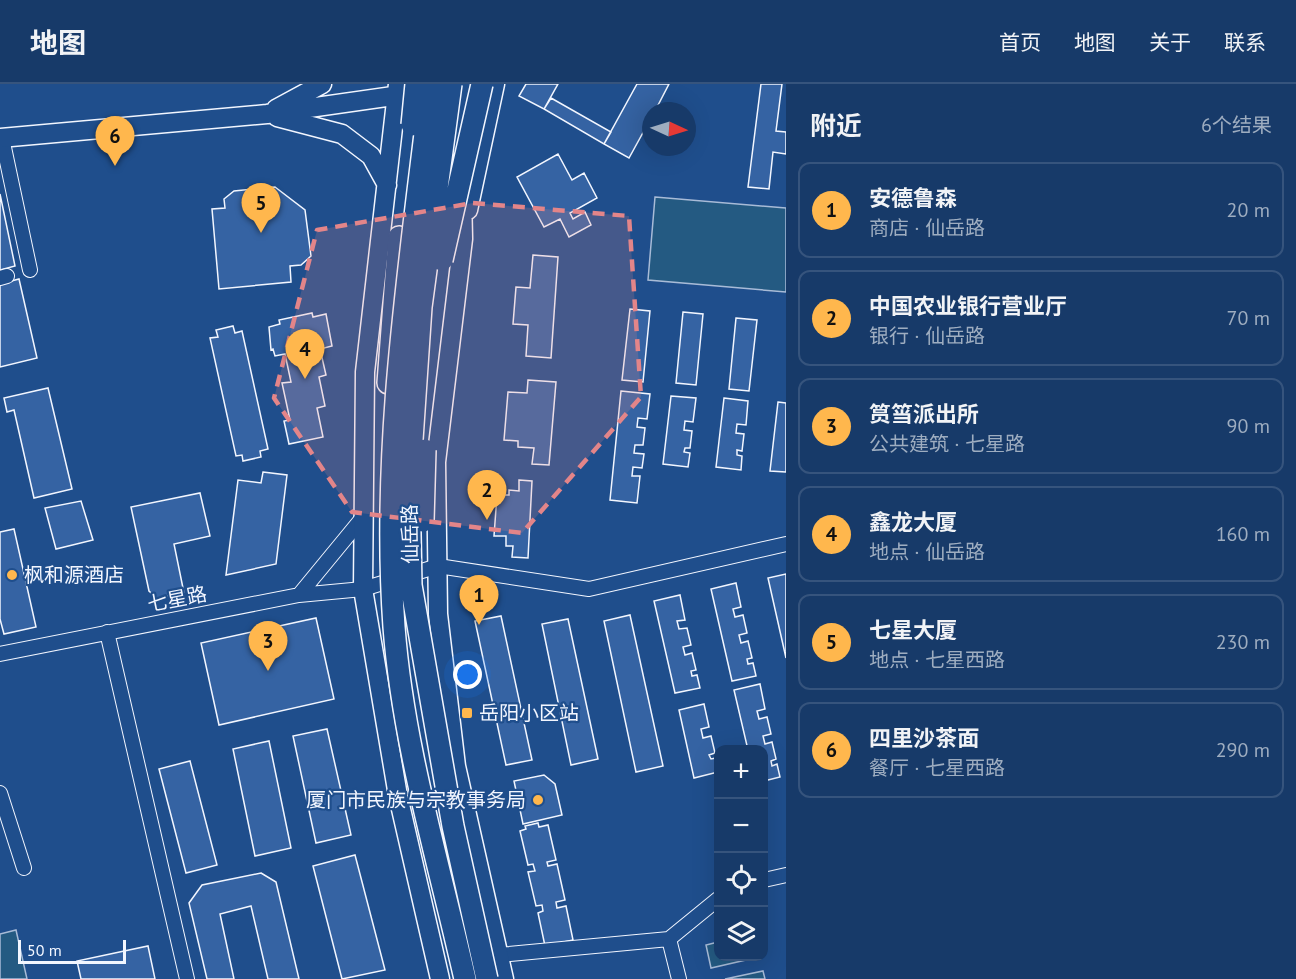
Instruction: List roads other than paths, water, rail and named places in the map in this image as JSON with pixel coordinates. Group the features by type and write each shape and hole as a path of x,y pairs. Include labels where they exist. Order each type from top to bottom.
{"highway":[{"path":"389,515 382,477 390,344 416,84"},
{"path":"414,233 423,84"},
{"name":"仙岳路","path":"431,84 414,233 389,515 394,629 410,747 465,979"},
{"name":"仙岳路","path":"451,84 421,307 409,484 411,585 453,826 488,979"},
{"path":"431,701 423,538 425,425 432,323 445,237 482,84"}],"main road":[{"path":"267,114 322,84"},
{"path":"1,138 267,114 397,90 459,84"},
{"path":"463,238 461,117 467,84"},
{"path":"495,84 463,238 436,462 438,614 456,766 504,979"},
{"path":"397,90 365,372 363,589 398,796 440,979"},
{"path":"267,114 342,134 371,156 387,185"}],"street":[{"path":"1,138 30,270"},
{"path":"299,595 364,516"},
{"path":"438,566 589,589 786,544"},
{"name":"七星路","path":"0,654 299,595 363,589 438,566"},
{"path":"107,633 187,979"},
{"path":"0,793 24,868"},
{"path":"768,879 786,875"},
{"path":"499,955 669,939 714,902"},
{"path":"669,939 679,979"}],"place":[{"name":"四里沙茶面","path":"115,166"},
{"name":"七星大厦","path":"261,233"},
{"name":"鑫龙大厦","path":"305,379"},
{"name":"中国农业银行营业厅","path":"487,520"},
{"name":"枫和源酒店","path":"12,575"},
{"name":"安德鲁森","path":"479,625"},
{"name":"筼筜派出所","path":"268,671"},
{"name":"岳阳小区站","path":"467,713"},
{"name":"厦门市民族与宗教事务局","path":"538,800"}]}
